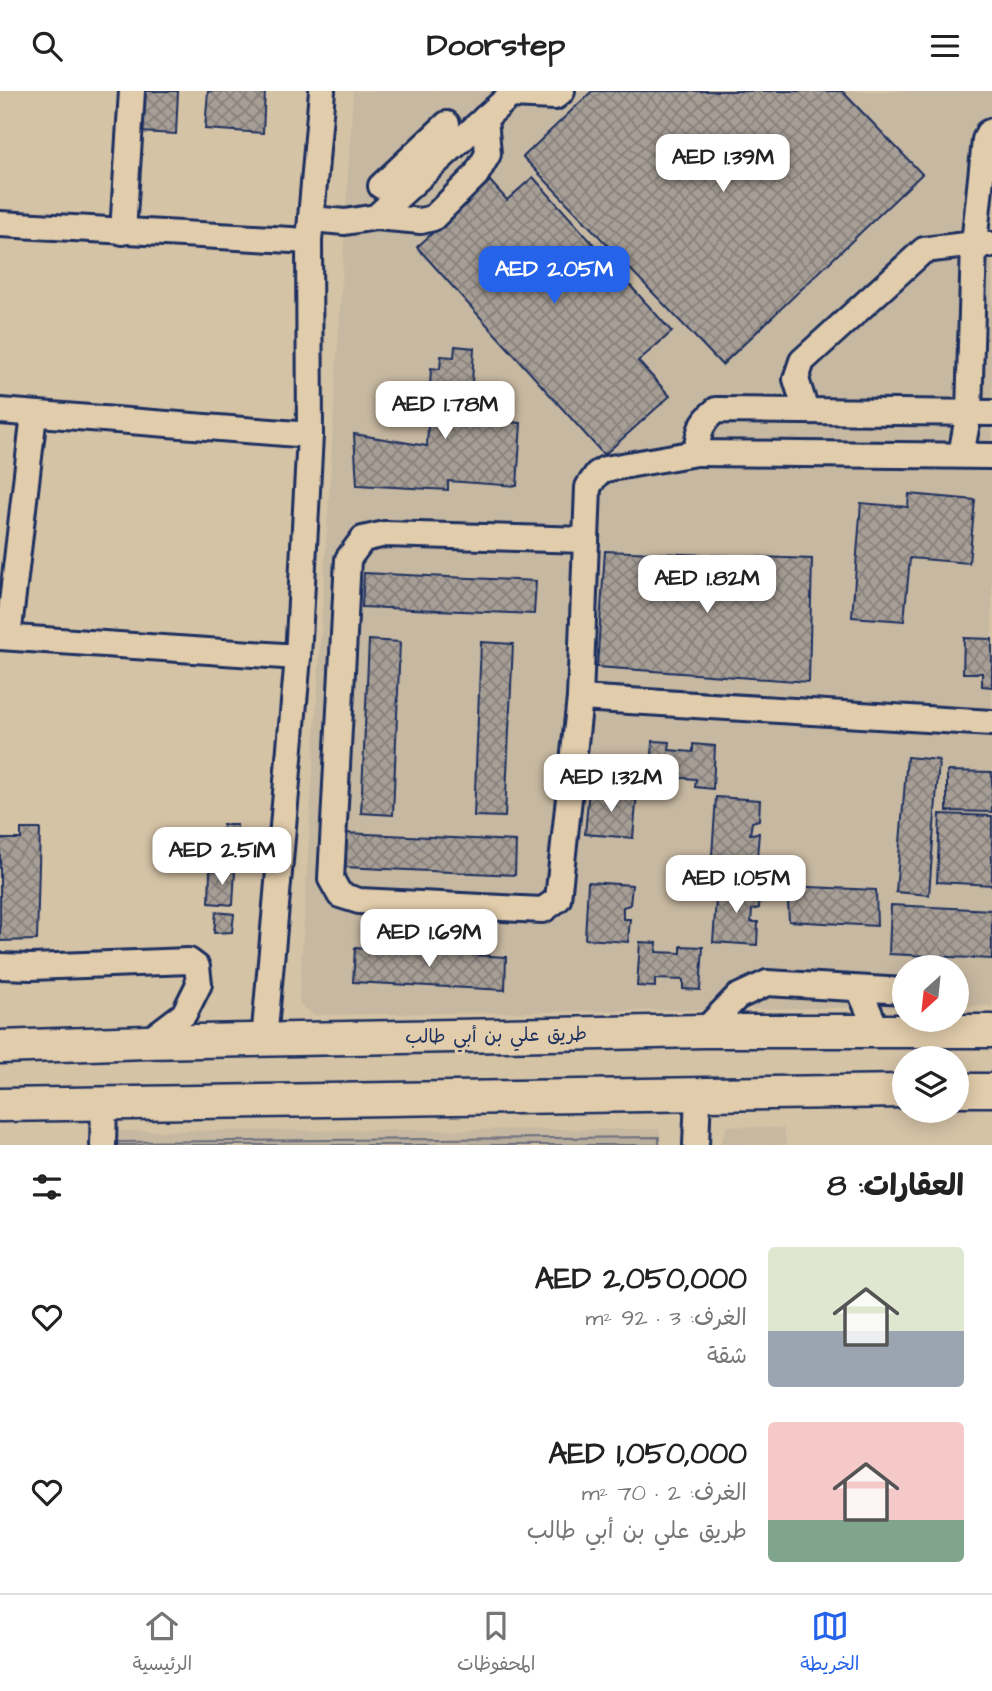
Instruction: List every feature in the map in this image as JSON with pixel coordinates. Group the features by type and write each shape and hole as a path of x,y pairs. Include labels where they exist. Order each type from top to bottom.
{"main road":[{"name":"طريق علي بن أبي طالب","path":"0,1047 704,1031 992,1031"},
{"path":"969,1090 992,1090"},
{"path":"0,1105 892,1091"}],"street":[{"path":"123,232 132,91"},
{"path":"264,1041 298,657 310,435 310,230 322,91"},
{"path":"376,217 513,93 555,97 562,91"},
{"path":"0,224 123,232 310,230 376,217 421,221 433,218 476,175 488,154 485,118"},
{"path":"381,186 447,124"},
{"path":"961,455 981,412 985,140 992,131"},
{"path":"806,411 796,379 803,361 923,250 983,244"},
{"path":"696,453 700,429 706,418 716,410 981,412"},
{"path":"0,411 310,435"},
{"path":"34,414 4,637 298,657"},
{"path":"586,540 386,534 363,539 348,559 331,880 340,895 359,901 543,910 558,899 580,698 586,540 588,487 597,474 605,469 696,453 992,456"},
{"path":"580,698 992,723"},
{"path":"0,965 31,967 189,961 197,967 199,983 184,1014 147,1042"},
{"path":"704,1031 737,997 767,983 892,990"},
{"path":"859,989 877,1030"},
{"path":"696,1145 698,1094"},
{"path":"103,1145 104,1103"}],"shaded area":[{"path":"353,91 992,91 992,1006 970,1006 970,955 892,955 892,1007 314,1015 299,1003"},
{"path":"727,1126 783,1128 787,1145 720,1145"},
{"path":"659,1129 662,1145 90,1145 90,1131"}],"green space":[{"path":"659,1137 659,1145 118,1145 117,1142"}],"building":[{"path":"140,91 178,91 176,134 139,132"},
{"path":"208,91 265,91 263,133 205,129"},
{"path":"592,91 842,91 922,174 722,365 523,157"},
{"path":"533,177 672,332 638,361 670,396 604,455 417,247 490,181 507,200"},
{"path":"455,346 474,348 470,419 521,423 517,486 448,481 448,490 357,485 354,434 427,446 431,368 440,369 441,356 454,357"},
{"path":"909,494 975,500 969,563 910,558 904,621 852,617 861,503 908,507"},
{"path":"605,551 812,559 809,682 597,667"},
{"path":"364,573 536,581 534,614 362,607"},
{"path":"964,638 992,639 992,687 982,686 982,673 963,673"},
{"path":"369,640 400,642 393,815 361,813"},
{"path":"481,642 513,644 505,817 474,816"},
{"path":"653,741 670,742 669,750 693,752 693,744 715,746 713,789 695,787 696,779 668,777 667,786 650,783"},
{"path":"907,757 939,760 929,895 896,892"},
{"path":"947,771 992,772 992,812 947,811"},
{"path":"589,789 637,793 633,838 585,834"},
{"path":"716,797 760,800 759,820 752,822 750,834 759,833 757,857 712,855"},
{"path":"940,814 992,816 992,885 937,882"},
{"path":"223,825 237,825 234,859 222,859"},
{"path":"21,829 40,829 37,940 0,941 0,839 21,839"},
{"path":"345,833 516,841 515,875 343,867"},
{"path":"210,870 235,871 233,905 209,903"},
{"path":"588,882 632,885 630,905 623,907 623,919 630,919 628,942 585,939"},
{"path":"717,885 760,888 759,908 752,910 751,922 758,922 757,945 713,942"},
{"path":"787,886 876,890 877,926 789,921"},
{"path":"891,905 992,910 992,959 970,958 970,955 889,954"},
{"path":"216,912 234,914 232,932 214,933"},
{"path":"640,942 657,943 656,952 681,953 681,946 703,947 700,990 683,989 683,980 655,979 655,987 637,986"},
{"path":"355,948 506,957 505,990 353,982"}]}
